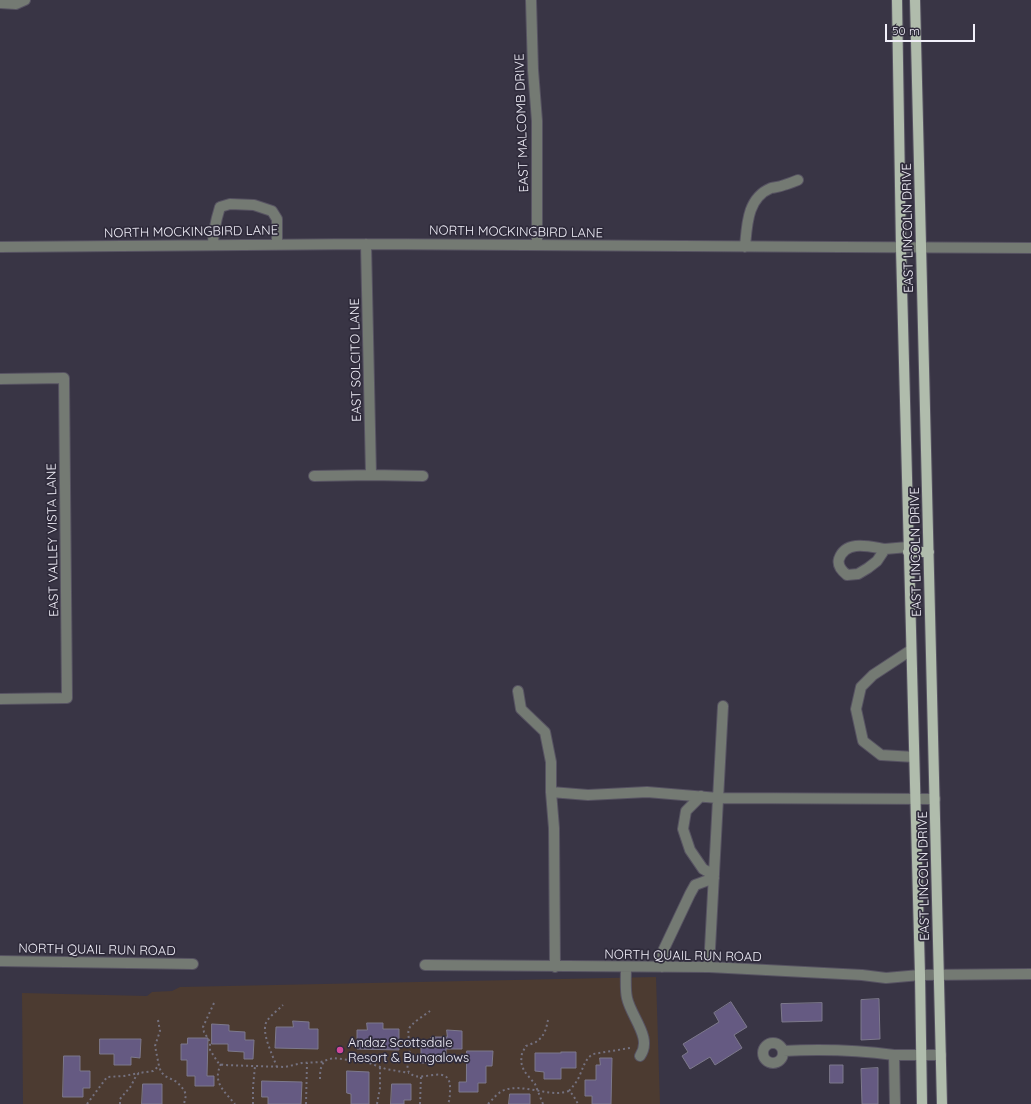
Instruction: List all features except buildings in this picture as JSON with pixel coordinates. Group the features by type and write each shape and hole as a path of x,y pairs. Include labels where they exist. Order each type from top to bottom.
{"main road":[{"name":"EAST LINCOLN DRIVE","path":"897,0 901,248 922,1104"},
{"name":"EAST LINCOLN DRIVE","path":"916,0 942,1104"},
{"path":"908,549 929,552"}],"street":[{"name":"EAST MALCOMB DRIVE","path":"531,0 533,70 537,121 537,245"},
{"path":"0,3 20,2"},
{"path":"745,247 747,220 752,207 759,197 772,188 783,186 798,180"},
{"path":"213,245 213,234 220,207 230,204 254,205 272,211 277,219 277,244"},
{"name":"NORTH MOCKINGBIRD LANE","path":"0,247 366,244 1031,248"},
{"name":"EAST SOLCITO LANE","path":"366,244 371,475"},
{"name":"EAST VALLEY VISTA LANE","path":"0,379 64,378 67,698 0,699"},
{"path":"314,476 423,476"},
{"path":"886,549 908,549"},
{"path":"911,650 873,675 861,687 856,709 863,741 880,755 914,757"},
{"path":"518,691 521,709 545,732 551,762 551,792 554,828 555,967"},
{"path":"709,968 723,706"},
{"path":"551,792 588,795 647,792 718,798 935,799"},
{"path":"701,796 686,811 683,829 690,850 703,869 714,877"},
{"path":"662,967 663,951 690,894 696,885 714,877"},
{"name":"NORTH QUAIL RUN ROAD","path":"0,961 193,964"},
{"name":"NORTH QUAIL RUN ROAD","path":"425,966 709,968 862,975 886,978 920,975 1031,974"},
{"path":"626,967 626,998 634,1017 643,1032 644,1045 642,1055 640,1056"},
{"path":"783,1051 863,1051 894,1055 941,1055"},
{"path":"894,1055 895,1104"}],"path":[{"path":"214,1003 203,1027 204,1032 210,1042 210,1050 219,1064 285,1067 302,1063 324,1061 333,1058 366,1062 380,1068 409,1073 415,1076 438,1074 449,1080 450,1104"},
{"path":"277,1067 266,1038 265,1026 267,1021 283,1005"},
{"path":"409,1073 407,1068 410,1046 408,1033 409,1028 430,1011"},
{"path":"158,1020 160,1031 155,1046 159,1066 161,1072 165,1076 177,1082 184,1090 186,1095 184,1104"},
{"path":"543,1104 535,1084 524,1071 521,1062 522,1053 526,1046 536,1042 542,1037 548,1020"},
{"path":"488,1104 500,1092 507,1089 516,1088 559,1093 569,1091 579,1078 589,1056 630,1048"},
{"path":"320,1079 324,1061"},
{"path":"306,1063 306,1104"},
{"path":"221,1064 218,1074 220,1087 235,1104"},
{"path":"87,1104 107,1077 124,1076 153,1071 159,1066"},
{"path":"253,1104 255,1066"},
{"path":"376,1104 380,1088 380,1068"},
{"path":"120,1104 120,1099 123,1094 131,1086 139,1073"},
{"path":"420,1104 421,1076"},
{"path":"569,1091 574,1095 578,1104"}],"shaded area":[{"name":"Andaz Scottsdale Resort & Bungalows","path":"656,977 660,1104 23,1104 22,993 147,996 152,992 172,991 180,987"}],"place":[{"name":"Andaz Scottsdale Resort & Bungalows","path":"340,1050"}]}
